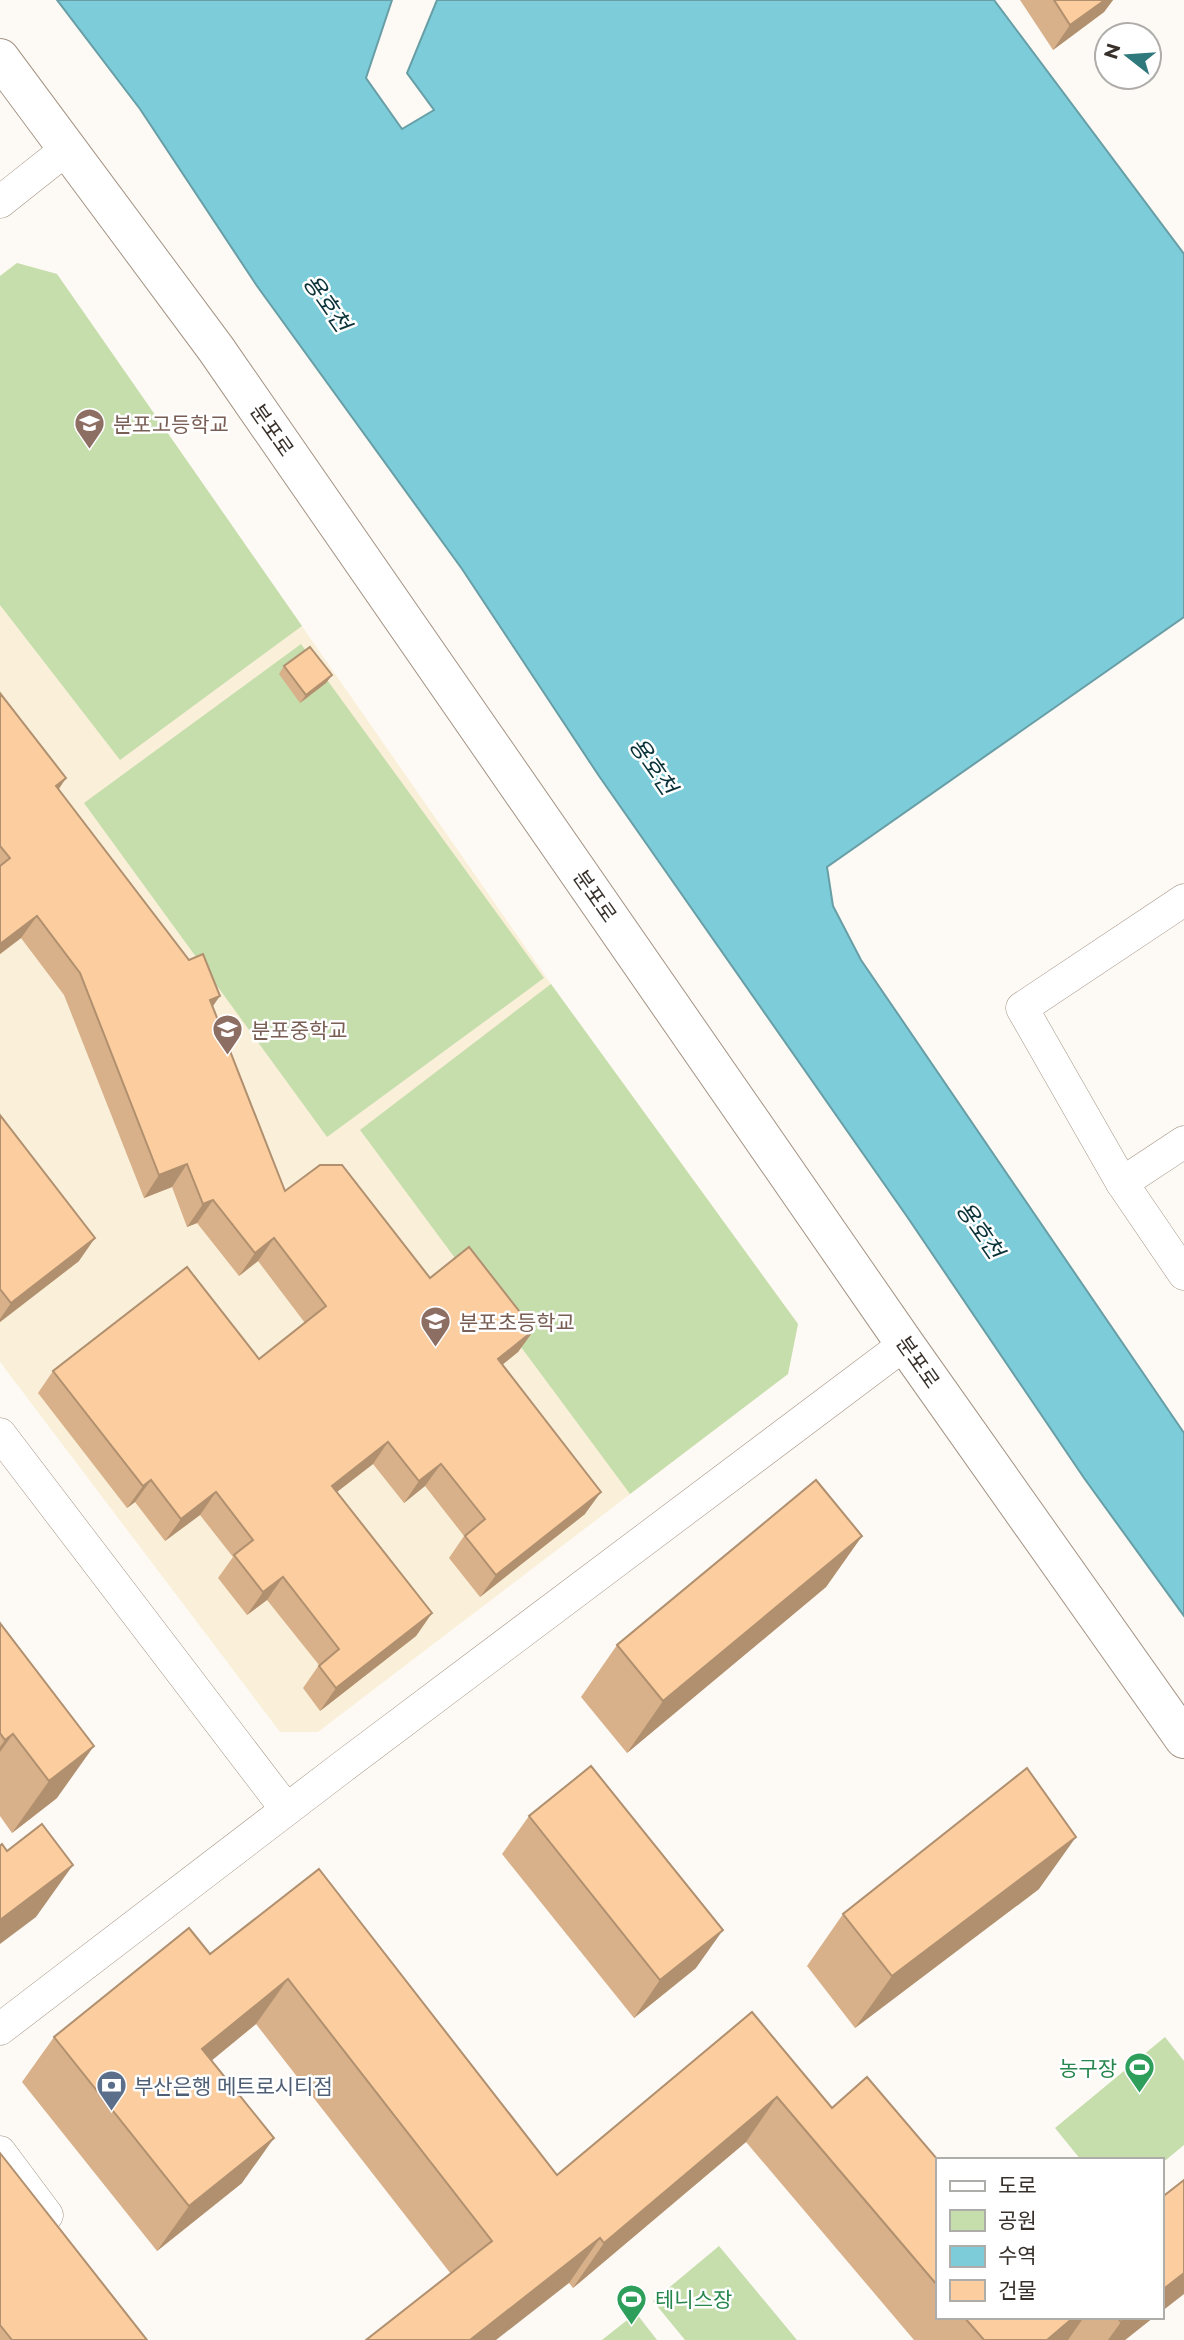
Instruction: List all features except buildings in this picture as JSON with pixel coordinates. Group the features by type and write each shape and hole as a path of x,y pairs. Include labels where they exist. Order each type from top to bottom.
{"main road":[{"name":"분포로","path":"0,58 216,349 905,1344 1184,1739"}],"street":[{"path":"0,202 68,148"},
{"path":"1184,900 1022,1008 1122,1183 1184,1274"},
{"path":"1122,1183 1184,1142"},
{"path":"0,2029 286,1809 905,1344"},
{"path":"0,1434 286,1809"},
{"path":"0,2152 66,2240"}],"shaded area":[{"path":"17,263 57,274 551,984 798,1324 788,1374 318,1732 280,1732 0,1362 0,276"}],"green space":[{"name":"분포고등학교","path":"17,263 57,274 302,626 120,760 0,605 0,276"},
{"path":"301,644 544,978 327,1137 84,803"},
{"path":"551,984 798,1324 788,1374 630,1494 360,1130"},
{"name":"농구장","path":"1165,2037 1184,2061 1184,2145 1163,2162 1163,2158 1079,2158 1055,2128"},
{"path":"719,2246 797,2340 685,2340 653,2301"},
{"name":"테니스장","path":"636,2313 657,2340 602,2340"}],"water":[{"name":"용호천","path":"57,0 392,0 366,78 402,129 434,110 407,73 437,0 994,0 1184,254 1184,617 827,867 833,906 861,960 1184,1433 1184,1616 1084,1478 908,1218 599,776 462,569 257,286 140,109"}],"place":[{"name":"분포고등학교","path":"90,451"},
{"name":"분포중학교","path":"228,1057"},
{"name":"분포초등학교","path":"436,1349"},
{"name":"농구장","path":"1140,2095"},
{"name":"부산은행 메트로시티점","path":"111,2113"},
{"name":"테니스장","path":"632,2326"}]}
